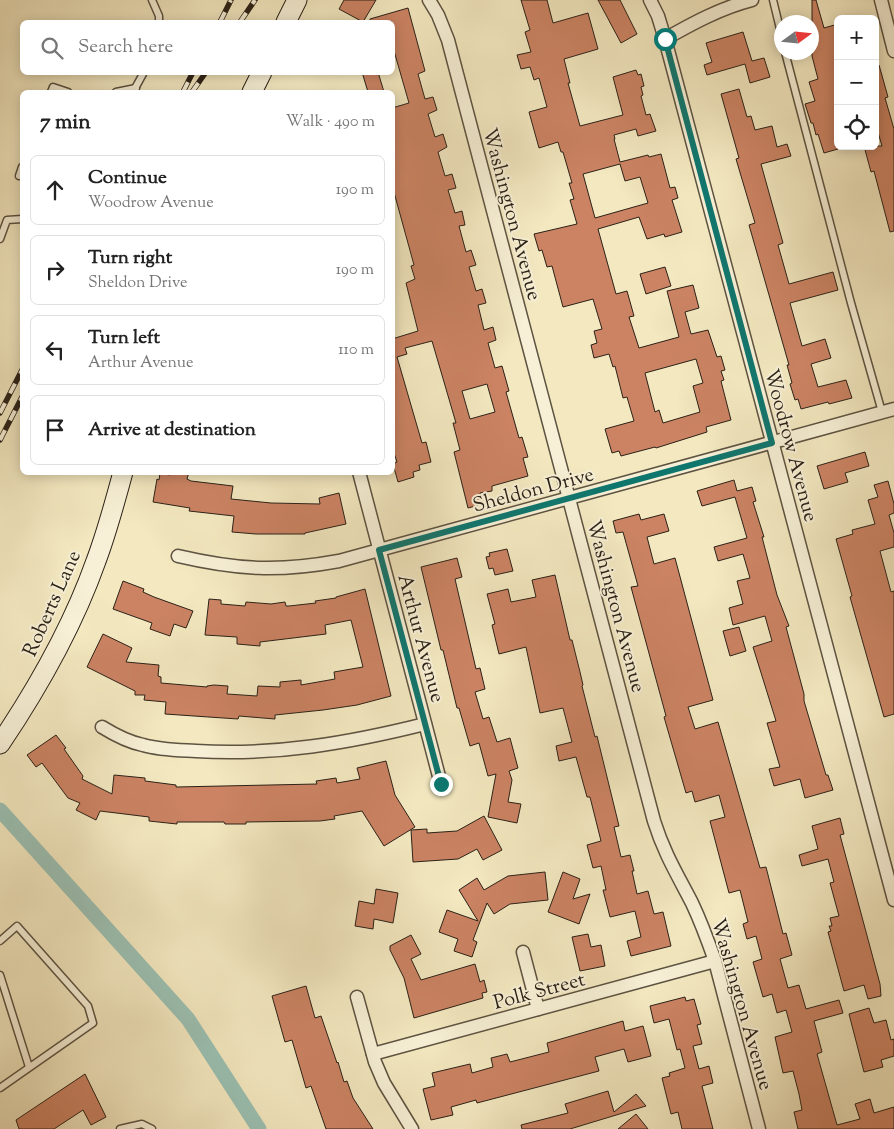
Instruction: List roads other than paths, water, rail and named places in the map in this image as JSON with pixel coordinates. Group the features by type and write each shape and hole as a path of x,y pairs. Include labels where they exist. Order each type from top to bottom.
{"street":[{"path":"287,20 296,0"},
{"name":"Washington Avenue","path":"429,0 438,15 448,40 657,830 673,870 692,904 706,935 715,961 759,1129"},
{"name":"Woodrow Avenue","path":"650,0 658,16 665,39 894,900"},
{"path":"665,39 692,23 716,12 752,0"},
{"path":"881,0 894,51"},
{"path":"253,90 260,75"},
{"name":"Sheldon Drive","path":"178,556 215,564 248,568 280,569 313,566 379,550 888,411"},
{"name":"Roberts Lane","path":"0,744 23,710 51,662 75,612 110,522 122,475"},
{"name":"Arthur Avenue","path":"360,475 441,784"},
{"path":"102,727 122,738 144,746 205,752 257,752 301,749 344,743 425,724"},
{"path":"523,952 538,1009"},
{"name":"Polk Street","path":"372,1054 715,961"},
{"path":"357,997 372,1054 384,1083 412,1129"}],"lane":[{"path":"152,0 160,16 159,20"},
{"path":"774,0 777,15"},
{"path":"787,60 851,303 888,411"},
{"path":"134,90 142,75"},
{"path":"52,90 53,86 63,90"},
{"path":"0,239 7,220 20,219"},
{"path":"0,941 17,926 88,1006 92,1023 0,1088"},
{"path":"0,975 29,1067"},
{"path":"120,1129 142,1124 152,1129"}],"waterway":[{"path":"0,810 188,1019 259,1129"}],"railway":[{"path":"221,20 231,0"},
{"path":"241,20 255,0"},
{"path":"184,90 192,75"},
{"path":"193,90 204,75"},
{"path":"0,413 20,374"},
{"path":"0,440 20,401"}]}
